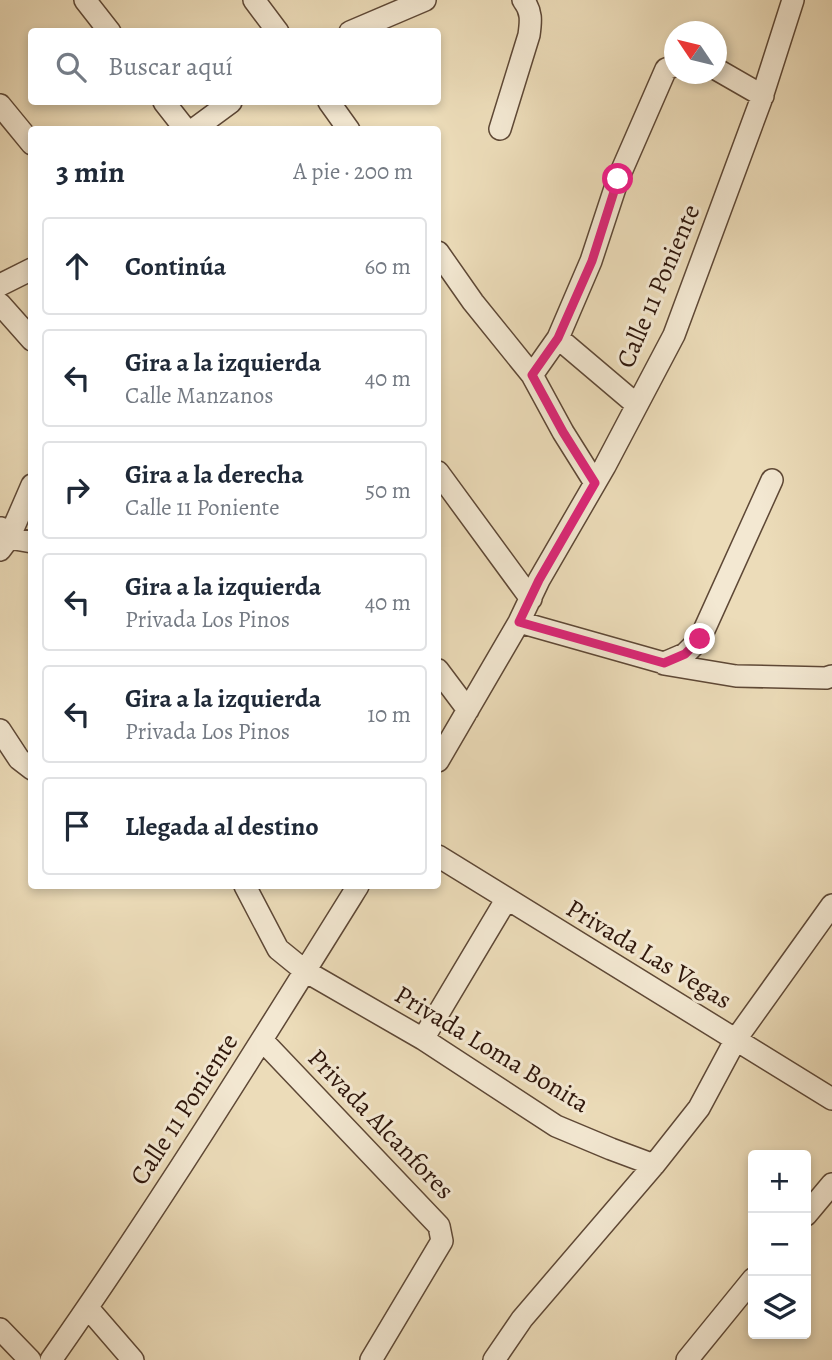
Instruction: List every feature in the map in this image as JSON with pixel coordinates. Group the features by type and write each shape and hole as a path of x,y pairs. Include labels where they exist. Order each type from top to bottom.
{"street":[{"path":"85,0 107,28"},
{"path":"254,0 275,28"},
{"path":"358,28 425,0"},
{"path":"500,129 529,35 531,19 528,6 523,0"},
{"name":"Calle 11 Poniente","path":"441,756 519,622 539,580 595,483 674,335 762,96 793,0"},
{"path":"532,375 558,338 592,261 618,179 664,73"},
{"path":"727,75 762,96"},
{"path":"0,105 28,140"},
{"path":"166,105 183,126"},
{"path":"198,126 227,105"},
{"path":"331,105 346,126"},
{"path":"441,256 473,302 532,375 595,483"},
{"path":"0,285 28,271"},
{"path":"0,304 28,336"},
{"path":"558,338 637,405"},
{"path":"441,476 531,599"},
{"path":"664,663 685,654 700,639 772,480"},
{"path":"28,492 3,539 28,542"},
{"path":"519,622 664,663 736,677 832,676"},
{"path":"441,674 468,710"},
{"path":"0,730 19,759 28,766"},
{"name":"Privada Las Vegas","path":"441,858 832,1099"},
{"name":"Privada Loma Bonita","path":"247,889 278,949 305,971 423,1039 556,1126 654,1164"},
{"name":"Calle 11 Poniente","path":"51,1360 88,1308 262,1040 356,889"},
{"path":"423,1039 506,900"},
{"path":"494,1360 522,1319 699,1108 736,1039 832,905"},
{"name":"Privada Alcanfores","path":"262,1040 439,1226 442,1241 371,1360"},
{"path":"808,1213 832,1184"},
{"path":"687,1360 748,1285"},
{"path":"88,1308 133,1360"},
{"path":"0,1329 30,1360"}],"route":[{"path":"618,179 592,261 558,338 532,375 595,483 539,580 519,622 664,663 685,654 700,639"}]}
